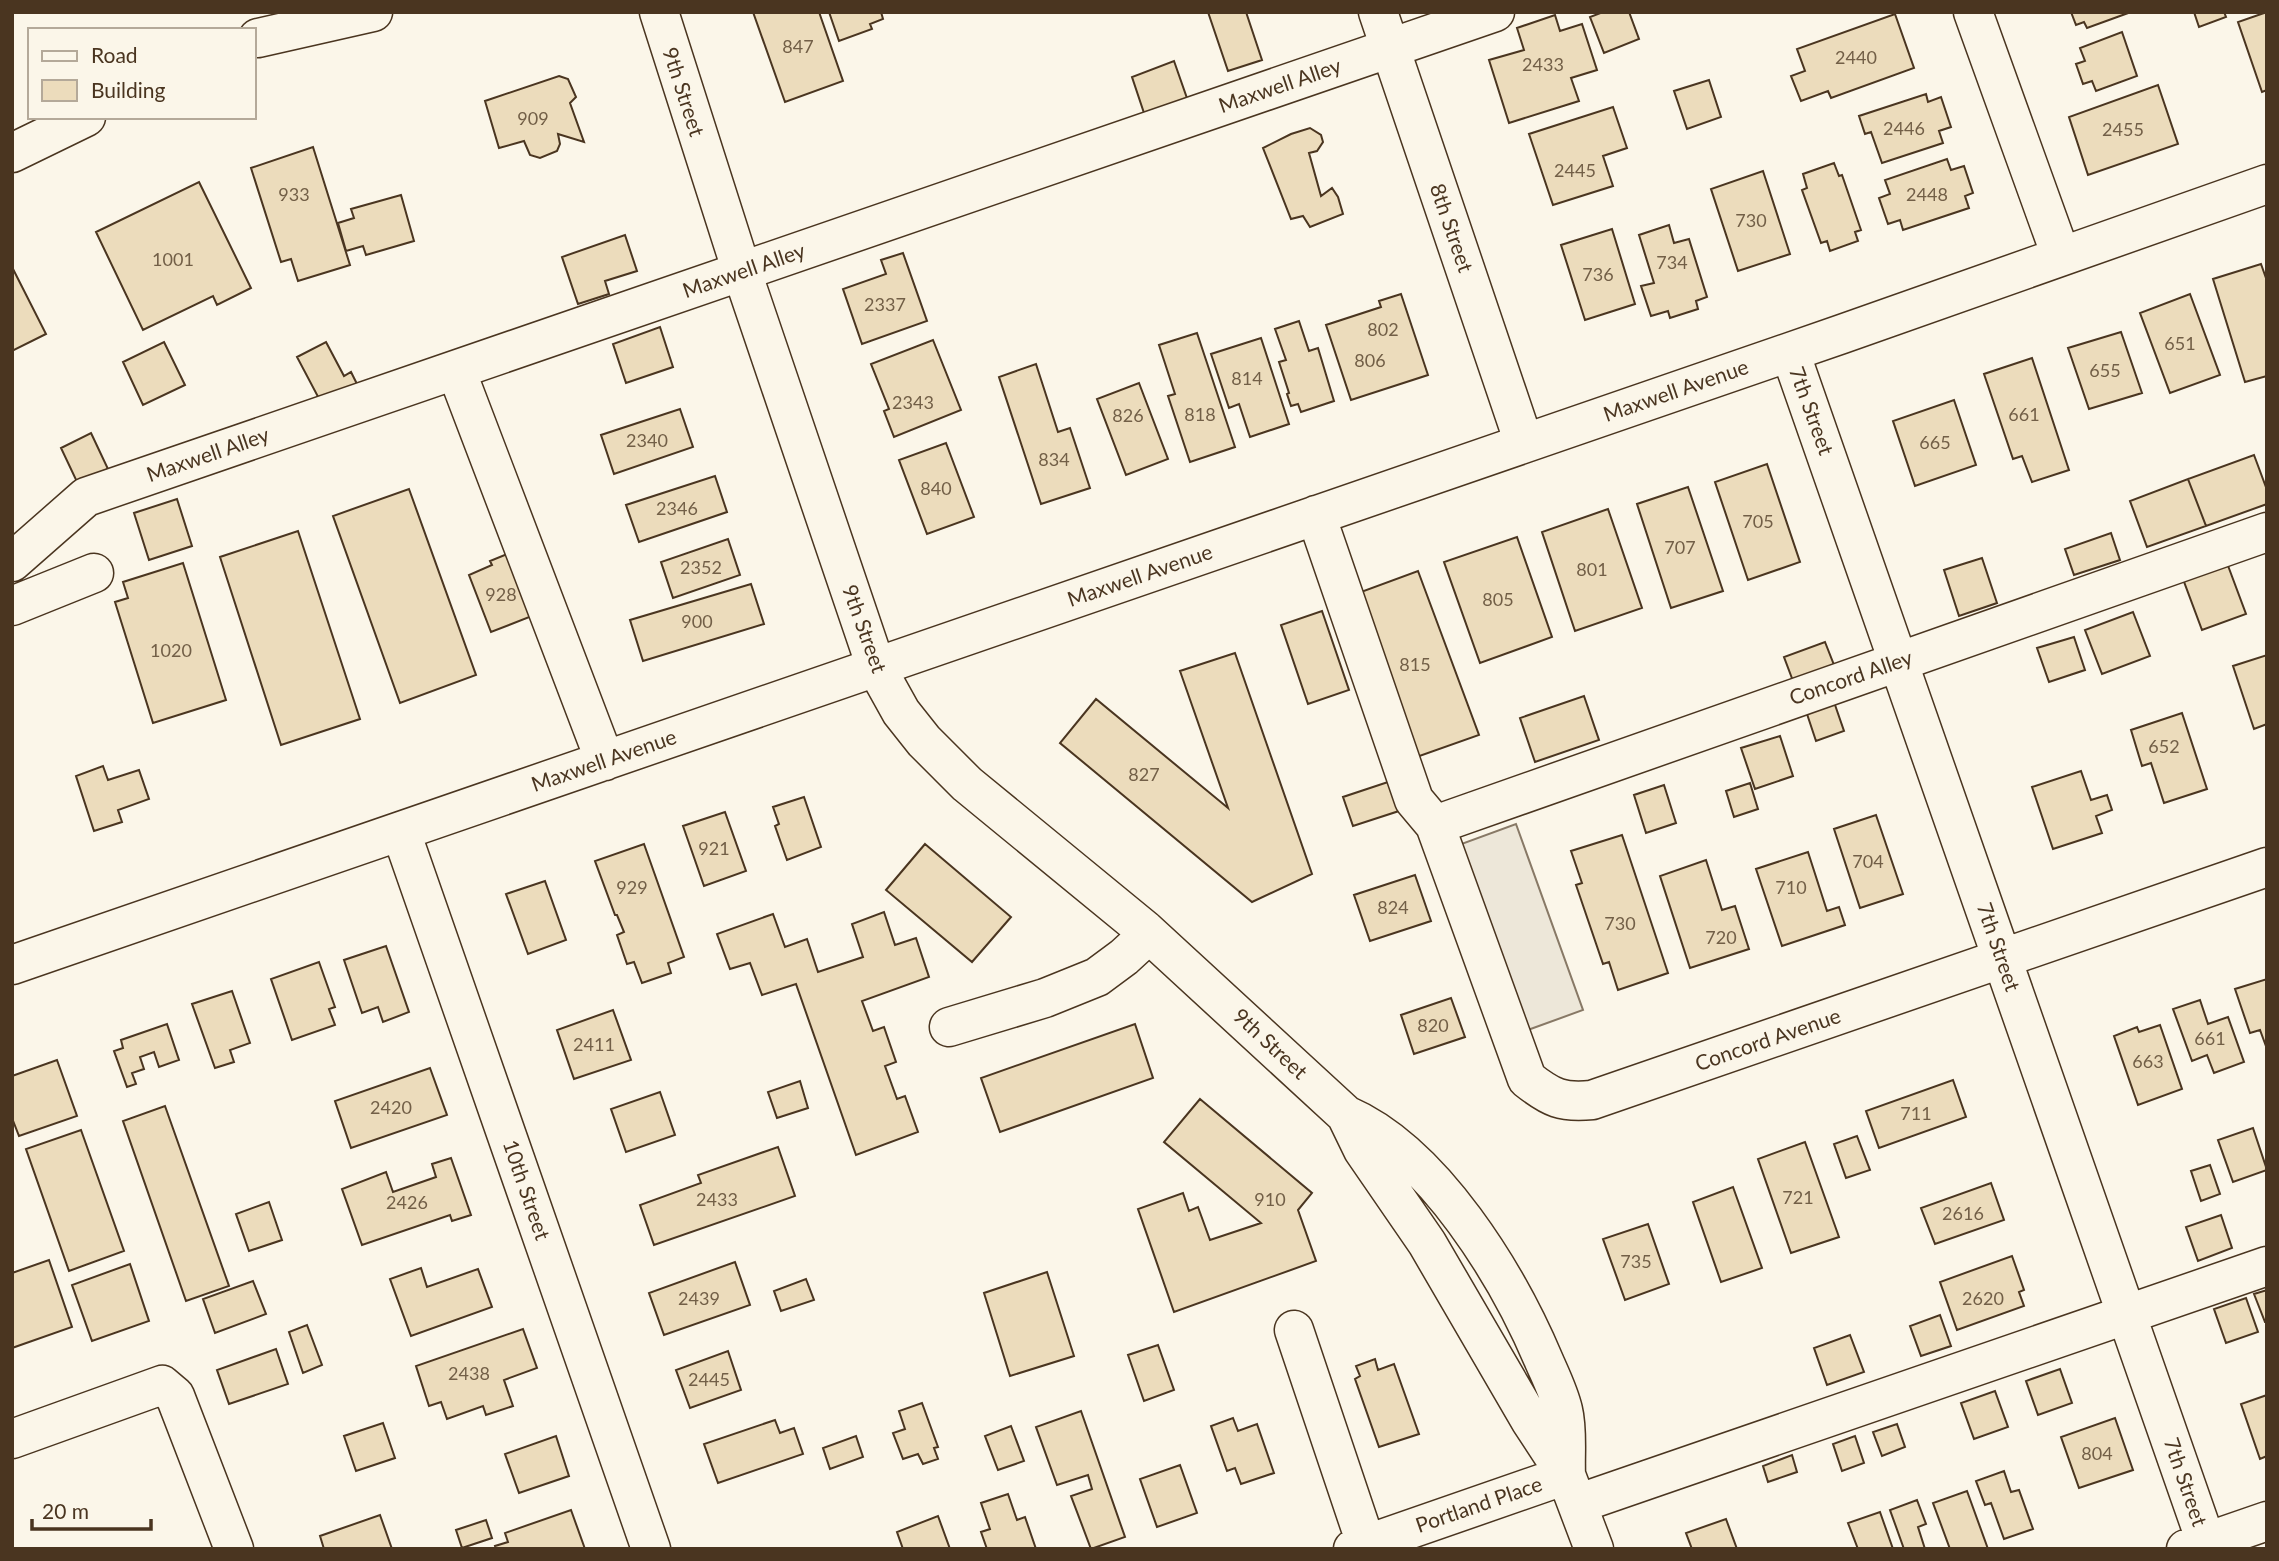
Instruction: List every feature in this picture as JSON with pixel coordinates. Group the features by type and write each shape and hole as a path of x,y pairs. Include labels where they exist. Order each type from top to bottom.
{"street":[{"path":"256,39 298,12"},
{"path":"256,39 373,12"},
{"name":"9th Street","path":"659,12 741,272 876,667 901,712 924,741 967,784 1149,933 1346,1115 1363,1150 1427,1243 1571,1489 1594,1549"},
{"name":"8th Street","path":"1378,12 1524,443"},
{"name":"Maxwell Alley","path":"12,562 86,498 1495,12"},
{"path":"1973,12 2061,256"},
{"path":"12,153 82,119"},
{"name":"Maxwell Avenue","path":"12,965 1790,352 2267,184"},
{"name":"7th Street","path":"1790,352 1901,661 2001,959 2126,1315 2196,1545"},
{"path":"456,370 605,761"},
{"name":"Concord Avenue","path":"1316,515 1414,800 1435,825 1527,1079 1547,1095 1570,1102 1592,1100 2267,867"},
{"name":"Concord Alley","path":"1435,825 2267,532"},
{"path":"12,606 94,573"},
{"name":"10th Street","path":"401,832 651,1549"},
{"path":"949,1027 1045,998 1097,977 1124,957 1149,933"},
{"name":"Portland Place","path":"1359,1547 1571,1489 2126,1315 2267,1266"},
{"path":"1294,1330 1359,1547"},
{"path":"12,1439 162,1385 176,1396 234,1549"},
{"path":"2196,1545 2267,1521"}],"shaded area":[{"path":"1516,824 1583,1010 1500,1040 1434,854"}],"building":[{"path":"753,12 819,12 843,81 785,102"},
{"path":"829,12 881,12 883,19 870,24 872,29 839,41"},
{"path":"1208,12 1246,12 1262,60 1228,71"},
{"path":"1603,12 1629,12 1639,39 1604,53 1590,17"},
{"path":"2071,12 2131,12 2087,28 2084,22 2076,25"},
{"path":"2194,12 2224,12 2226,17 2199,27"},
{"path":"2267,12 2267,90 2262,92 2238,22"},
{"path":"1895,14 1914,68 1831,98 1828,91 1801,101 1791,76 1805,71 1797,49"},
{"path":"1555,15 1560,31 1582,24 1597,70 1571,78 1579,101 1509,123 1489,60 1524,50 1517,28"},
{"path":"2122,32 2137,76 2096,91 2092,81 2083,84 2076,64 2085,61 2080,48"},
{"path":"1174,61 1189,104 1146,119 1132,77"},
{"path":"559,76 568,79 576,97 570,103 584,142 558,134 560,144 557,151 540,158 530,155 524,141 499,148 485,101"},
{"path":"1709,80 1721,117 1687,129 1674,91"},
{"path":"2158,85 2178,144 2088,175 2069,117"},
{"path":"1926,94 1928,102 1941,97 1951,127 1939,131 1943,143 1882,163 1871,132 1865,134 1859,116"},
{"path":"1613,107 1627,148 1603,156 1613,186 1553,205 1529,134"},
{"path":"1310,128 1321,135 1323,142 1317,151 1309,153 1321,196 1332,188 1343,214 1310,227 1303,216 1291,219 1263,148"},
{"path":"313,147 350,265 298,281 291,259 281,262 251,168"},
{"path":"1947,159 1951,170 1964,166 1973,193 1965,196 1969,208 1903,230 1900,220 1888,224 1879,198 1890,194 1885,180"},
{"path":"1834,163 1839,176 1842,175 1861,230 1855,232 1858,241 1830,251 1827,241 1821,243 1802,190 1807,188 1803,174"},
{"path":"1763,171 1790,254 1738,271 1711,189"},
{"path":"199,182 251,288 217,305 213,296 143,330 96,232"},
{"path":"401,195 414,241 366,255 363,246 346,251 338,223 354,218 351,209"},
{"path":"1669,225 1674,243 1689,239 1707,297 1696,301 1698,309 1670,318 1668,311 1651,316 1641,286 1654,283 1639,235"},
{"path":"1612,229 1635,304 1585,320 1561,245"},
{"path":"625,235 637,271 605,281 609,294 578,304 562,257"},
{"path":"903,253 927,321 862,344 843,289 886,274 881,260"},
{"path":"2261,264 2267,281 2267,376 2245,382 2213,279"},
{"path":"12,267 46,334 12,351"},
{"path":"1401,294 1428,375 1351,400 1326,325 1381,307 1379,301"},
{"path":"2190,294 2220,375 2170,393 2140,313"},
{"path":"1299,321 1309,351 1318,348 1334,401 1301,412 1298,404 1291,406 1287,394 1289,393 1279,362 1286,360 1275,329"},
{"path":"660,327 673,367 626,383 613,344"},
{"path":"2121,332 2142,393 2089,409 2068,348"},
{"path":"1197,333 1235,447 1190,462 1168,396 1175,394 1159,345"},
{"path":"1261,338 1289,424 1250,437 1239,404 1229,408 1211,354"},
{"path":"933,340 961,410 894,437 884,411 889,409 871,364"},
{"path":"164,342 185,385 143,405 123,362"},
{"path":"326,342 344,376 351,372 361,392 325,410 297,357"},
{"path":"2032,358 2069,470 2032,482 2022,456 2013,459 1984,374"},
{"path":"1036,364 1058,432 1070,428 1090,488 1041,504 999,377"},
{"path":"1139,383 1168,459 1126,475 1097,399"},
{"path":"1954,400 1976,465 1915,486 1893,421"},
{"path":"680,409 693,447 614,474 601,435"},
{"path":"91,433 108,469 78,484 61,448"},
{"path":"946,443 974,517 927,534 899,460"},
{"path":"2254,455 2267,490 2267,504 2206,526 2188,479"},
{"path":"1767,464 1800,562 1748,580 1715,482"},
{"path":"715,476 727,512 639,542 626,505"},
{"path":"2188,479 2206,526 2147,547 2130,501"},
{"path":"1688,487 1723,591 1671,608 1637,504"},
{"path":"409,489 476,675 400,703 333,516"},
{"path":"177,499 192,546 149,560 134,513"},
{"path":"1608,509 1642,608 1575,631 1542,532"},
{"path":"298,531 360,719 281,745 220,557"},
{"path":"2111,533 2120,560 2074,575 2065,549"},
{"path":"1517,537 1552,637 1480,663 1444,562"},
{"path":"728,539 740,575 673,598 661,562"},
{"path":"512,552 532,616 491,632 469,575 492,565 490,561"},
{"path":"1982,558 1997,603 1959,616 1944,570"},
{"path":"183,563 226,700 153,723 115,602 128,598 123,582"},
{"path":"2227,563 2246,614 2202,630 2183,579"},
{"path":"1418,571 1479,735 1411,759 1350,596"},
{"path":"751,584 764,624 643,661 630,620"},
{"path":"1322,611 1349,690 1308,704 1281,625"},
{"path":"2133,612 2150,656 2102,674 2085,630"},
{"path":"2074,637 2085,670 2049,682 2037,648"},
{"path":"1825,642 1834,665 1793,681 1784,657"},
{"path":"1235,653 1312,874 1252,902 1060,743 1096,699 1228,808 1180,671"},
{"path":"2267,655 2267,724 2254,729 2233,666"},
{"path":"1584,696 1599,740 1535,762 1520,718"},
{"path":"1834,702 1844,731 1816,741 1806,711"},
{"path":"2182,713 2207,789 2164,803 2151,763 2142,766 2131,730"},
{"path":"1780,736 1793,776 1755,789 1741,748"},
{"path":"103,766 108,780 139,770 149,799 118,810 122,822 94,831 76,776"},
{"path":"2081,771 2091,800 2107,795 2112,810 2096,816 2102,833 2053,849 2032,787"},
{"path":"1391,781 1402,810 1353,826 1343,797"},
{"path":"1750,783 1758,809 1734,817 1726,791"},
{"path":"1664,785 1676,823 1646,833 1634,795"},
{"path":"804,797 821,847 787,860 775,826 779,824 773,807"},
{"path":"725,812 746,871 704,886 683,826"},
{"path":"1876,815 1903,894 1860,908 1834,829"},
{"path":"1622,835 1668,973 1618,990 1609,962 1603,964 1576,885 1582,883 1571,851"},
{"path":"644,844 684,957 668,963 671,973 642,983 634,962 627,964 617,935 624,932 595,861"},
{"path":"925,844 1011,917 972,962 886,890"},
{"path":"1808,852 1827,911 1839,907 1845,925 1782,946 1756,869"},
{"path":"1706,860 1722,910 1735,906 1749,949 1690,968 1660,876"},
{"path":"1415,875 1431,921 1370,941 1354,895"},
{"path":"545,881 566,940 528,954 506,894"},
{"path":"884,912 895,945 916,938 929,977 862,1001 873,1031 884,1027 896,1062 885,1066 897,1099 905,1096 918,1132 856,1155 796,984 762,995 750,963 730,969 717,934 773,914 785,947 807,939 818,972 863,957 852,924"},
{"path":"386,946 409,1012 383,1022 378,1007 362,1013 344,960"},
{"path":"319,962 335,1007 329,1009 335,1025 292,1040 271,979"},
{"path":"2267,979 2267,1049 2260,1030 2250,1033 2235,989"},
{"path":"232,991 250,1043 230,1050 234,1062 215,1068 192,1004"},
{"path":"1451,998 1465,1037 1414,1054 1401,1015"},
{"path":"2200,1000 2208,1024 2228,1017 2244,1062 2214,1073 2207,1055 2192,1061 2173,1009"},
{"path":"613,1010 631,1060 574,1079 557,1030"},
{"path":"167,1024 179,1060 159,1067 154,1052 140,1057 144,1069 132,1073 136,1084 127,1087 114,1051 123,1048 121,1040"},
{"path":"1135,1024 1153,1078 1000,1132 981,1078"},
{"path":"2160,1025 2182,1089 2138,1105 2114,1036 2137,1027 2139,1032"},
{"path":"57,1060 77,1116 19,1136 12,1118 12,1076"},
{"path":"430,1068 447,1115 351,1148 335,1101"},
{"path":"1953,1080 1966,1117 1879,1148 1866,1111"},
{"path":"800,1081 808,1108 777,1118 768,1092"},
{"path":"660,1092 675,1135 626,1152 611,1109"},
{"path":"1200,1099 1312,1193 1298,1210 1316,1261 1174,1312 1138,1209 1183,1193 1189,1211 1198,1207 1210,1240 1261,1223 1164,1142"},
{"path":"165,1106 229,1286 186,1301 123,1121"},
{"path":"2253,1128 2267,1170 2233,1182 2218,1140"},
{"path":"81,1130 124,1251 69,1271 26,1149"},
{"path":"1857,1136 1870,1170 1846,1178 1834,1144"},
{"path":"1805,1142 1839,1237 1791,1253 1758,1159"},
{"path":"778,1147 795,1196 654,1245 640,1205 701,1183 698,1175"},
{"path":"451,1158 471,1215 452,1221 450,1215 362,1245 342,1189 386,1172 393,1192 436,1177 432,1164"},
{"path":"2210,1165 2220,1194 2201,1201 2191,1171"},
{"path":"1991,1183 2004,1220 1935,1244 1921,1208"},
{"path":"1733,1187 1762,1268 1721,1282 1693,1202"},
{"path":"269,1202 282,1240 249,1251 236,1214"},
{"path":"2221,1215 2232,1248 2198,1261 2186,1227"},
{"path":"1648,1224 1669,1284 1625,1300 1603,1239"},
{"path":"2012,1256 2024,1290 2019,1292 2024,1306 1957,1330 1940,1282"},
{"path":"49,1260 72,1327 12,1348 12,1273"},
{"path":"735,1262 750,1305 664,1335 649,1293"},
{"path":"130,1264 149,1321 92,1341 72,1285"},
{"path":"421,1268 427,1287 478,1269 492,1307 411,1336 390,1279"},
{"path":"1047,1272 1074,1356 1010,1376 984,1293"},
{"path":"806,1279 814,1300 781,1311 774,1291"},
{"path":"253,1281 266,1314 215,1333 203,1299"},
{"path":"2267,1290 2267,1322 2265,1322 2254,1294"},
{"path":"2246,1298 2258,1332 2226,1343 2214,1309"},
{"path":"1940,1315 1951,1346 1921,1356 1910,1326"},
{"path":"307,1325 322,1365 303,1373 289,1332"},
{"path":"523,1329 537,1368 504,1380 513,1406 486,1415 483,1406 447,1419 441,1402 429,1406 416,1366"},
{"path":"1850,1335 1864,1372 1827,1385 1814,1348"},
{"path":"1158,1345 1174,1390 1144,1401 1128,1355"},
{"path":"276,1349 288,1384 229,1404 217,1370"},
{"path":"728,1351 741,1390 690,1408 676,1370"},
{"path":"1375,1359 1378,1370 1394,1364 1419,1434 1379,1447 1355,1379 1360,1376 1356,1366"},
{"path":"2060,1369 2072,1403 2038,1415 2026,1381"},
{"path":"1995,1391 2008,1427 1974,1439 1961,1403"},
{"path":"2267,1395 2267,1456 2260,1459 2241,1404"},
{"path":"922,1403 938,1447 934,1448 938,1459 923,1464 918,1454 903,1459 893,1433 905,1429 899,1411"},
{"path":"1081,1411 1125,1537 1091,1549 1071,1496 1092,1489 1088,1475 1057,1485 1036,1427"},
{"path":"1233,1418 1238,1431 1257,1424 1274,1473 1241,1484 1235,1468 1227,1471 1211,1426"},
{"path":"2115,1418 2133,1470 2079,1488 2061,1437"},
{"path":"775,1420 780,1433 794,1428 803,1454 718,1483 704,1444"},
{"path":"383,1423 395,1458 356,1471 344,1436"},
{"path":"1897,1424 1905,1447 1882,1456 1873,1432"},
{"path":"1011,1426 1024,1461 998,1470 985,1436"},
{"path":"556,1436 569,1476 519,1493 505,1454"},
{"path":"856,1436 863,1457 830,1469 823,1448"},
{"path":"1855,1436 1864,1463 1842,1471 1833,1444"},
{"path":"1792,1455 1797,1472 1768,1482 1763,1466"},
{"path":"1180,1465 1197,1513 1157,1527 1140,1479"},
{"path":"2004,1471 2011,1492 2019,1490 2033,1529 2004,1539 1991,1503 1985,1505 1976,1481"},
{"path":"1967,1491 1988,1549 1950,1549 1933,1503"},
{"path":"1008,1494 1017,1520 1025,1517 1036,1549 987,1549 981,1532 990,1529 981,1503"},
{"path":"1917,1500 1926,1524 1918,1527 1925,1549 1904,1549 1890,1510"},
{"path":"571,1510 585,1549 496,1549 495,1546 508,1542 505,1533"},
{"path":"1880,1512 1893,1549 1858,1549 1848,1523"},
{"path":"380,1515 392,1549 324,1549 320,1536"},
{"path":"938,1516 950,1549 903,1549 897,1532"},
{"path":"1726,1519 1737,1549 1692,1549 1686,1533"},
{"path":"486,1520 492,1538 462,1548 456,1530"}]}
